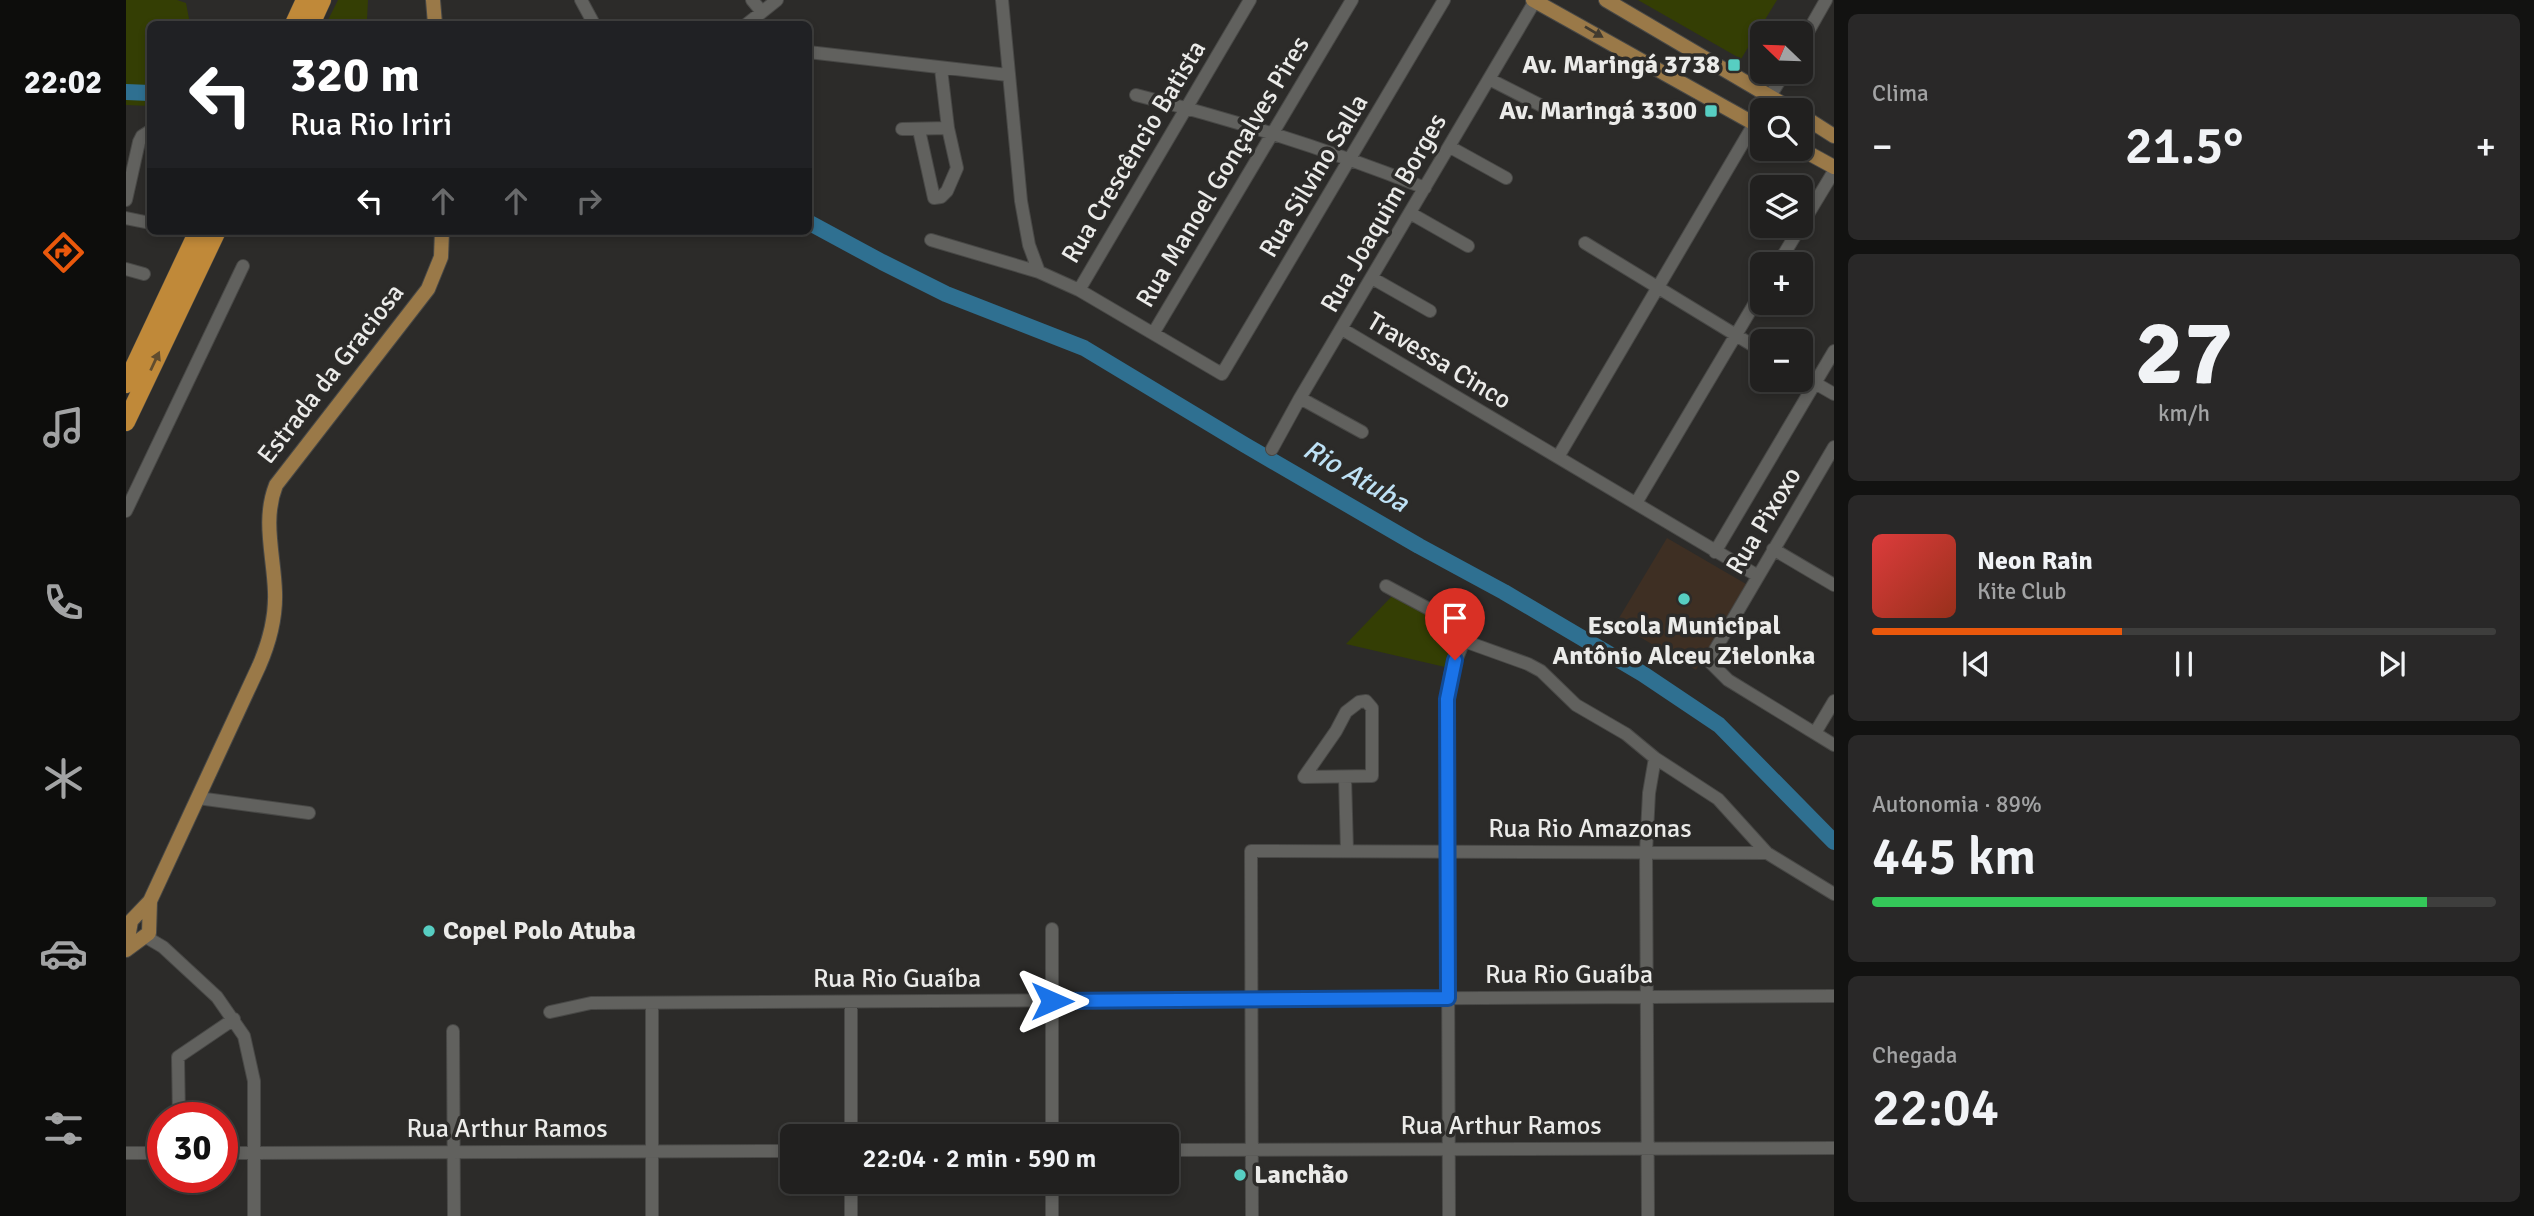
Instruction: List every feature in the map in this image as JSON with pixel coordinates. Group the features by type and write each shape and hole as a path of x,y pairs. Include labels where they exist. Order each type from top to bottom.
{"highway":[{"path":"304,13 324,0"},
{"path":"126,382 196,235"},
{"path":"126,422 215,235"}],"main road":[{"path":"433,0 435,21"},
{"path":"1534,0 1750,122"},
{"path":"1606,0 1773,98"},
{"path":"1813,123 1834,136"},
{"path":"1813,156 1834,169"},
{"name":"Estrada da Graciosa","path":"142,929 150,901 270,636 275,594 268,516 275,485 428,289 441,257 442,235"},
{"path":"126,950 142,929"}],"street":[{"path":"581,0 592,21"},
{"path":"752,0 762,12"},
{"path":"751,21 777,0"},
{"path":"1002,0 1025,225 1039,272"},
{"name":"Rua Crescêncio Batista","path":"1079,290 1250,0"},
{"name":"Rua Manoel Gonçalves Pires","path":"1154,332 1352,0"},
{"name":"Rua Silvino Salla","path":"1154,332 1222,374 1444,0"},
{"name":"Rua Joaquim Borges","path":"1272,449 1534,0"},
{"path":"1813,23 1826,0"},
{"path":"812,53 1008,75"},
{"path":"919,130 934,198 941,197 947,191 957,168 948,128 941,69"},
{"path":"1489,79 1548,109"},
{"path":"1770,96 1778,84"},
{"path":"1136,95 1273,132 1425,188"},
{"path":"902,129 948,128"},
{"path":"126,200 139,142 147,133"},
{"path":"1558,457 1750,139"},
{"path":"1450,147 1506,178"},
{"path":"1785,252 1834,169"},
{"path":"1410,213 1468,246"},
{"path":"126,218 147,222"},
{"path":"931,240 1039,272 1079,290 1154,332"},
{"path":"1585,243 1750,344"},
{"path":"126,511 243,266"},
{"path":"126,269 144,274"},
{"path":"1372,278 1430,311"},
{"path":"1636,503 1750,311"},
{"name":"Travessa Cinco","path":"1342,329 1758,576"},
{"path":"1715,552 1834,351"},
{"path":"1815,383 1834,394"},
{"path":"1300,398 1362,432"},
{"name":"Rua Pixoxo","path":"1815,733 1728,680 1710,662 1834,447"},
{"path":"1773,549 1834,585"},
{"path":"1386,586 1429,609 1464,641 1534,667 1576,705 1626,734 1655,758 1718,799 1767,853 1834,894"},
{"path":"1449,1216 1447,699 1452,667 1464,641"},
{"path":"1366,701 1372,708 1372,776 1345,778 1304,777 1346,712 1359,702 1366,701"},
{"path":"1834,701 1815,733 1834,745"},
{"path":"1648,1216 1646,852 1649,793 1655,758"},
{"path":"1345,778 1346,851"},
{"path":"198,798 309,813"},
{"name":"Rua Rio Amazonas","path":"1251,999 1251,851 1767,853"},
{"path":"142,929 217,998 234,1018 244,1036 252,1065 254,1216"},
{"path":"1052,929 1052,1124"},
{"name":"Rua Rio Guaíba","path":"550,1013 591,1003 1834,996"},
{"path":"1251,999 1252,1216"},
{"path":"850,1002 851,1124"},
{"path":"652,1003 652,1216"},
{"path":"179,1102 178,1057 234,1018"},
{"path":"453,1031 454,1216"},
{"name":"Rua Arthur Ramos","path":"1179,1150 1834,1148"},
{"name":"Rua Arthur Ramos","path":"238,1152 780,1151"},
{"path":"126,1153 147,1153"},
{"path":"851,1194 851,1216"},
{"path":"1052,1194 1052,1216"}],"shaded area":[{"name":"Escola Municipal Antônio Alceu Zielonka","path":"1667,538 1746,584 1696,670 1616,623"}],"green space":[{"path":"126,0 177,0 186,3 189,21 147,21 147,106 126,105"},
{"path":"338,0 368,0 367,20 374,21 328,21"},
{"path":"1638,0 1777,0 1764,21 1750,21 1750,44 1741,59"},
{"path":"1394,594 1409,601 1458,640 1445,667 1346,644"}],"waterway":[{"name":"Rio Atuba","path":"126,92 147,93"},
{"name":"Rio Atuba","path":"812,224 946,294 1084,348 1245,445 1643,674 1719,725 1834,842"}],"place":[{"name":"Av. Maringá 3738","path":"1734,65"},
{"name":"Av. Maringá 3300","path":"1711,111"},
{"name":"Escola Municipal Antônio Alceu Zielonka","path":"1684,599"},
{"name":"Copel Polo Atuba","path":"429,931"},
{"name":"Lanchão","path":"1240,1175"}],"route":[{"path":"1052,1001 1448,998 1447,699 1455,660"}]}
